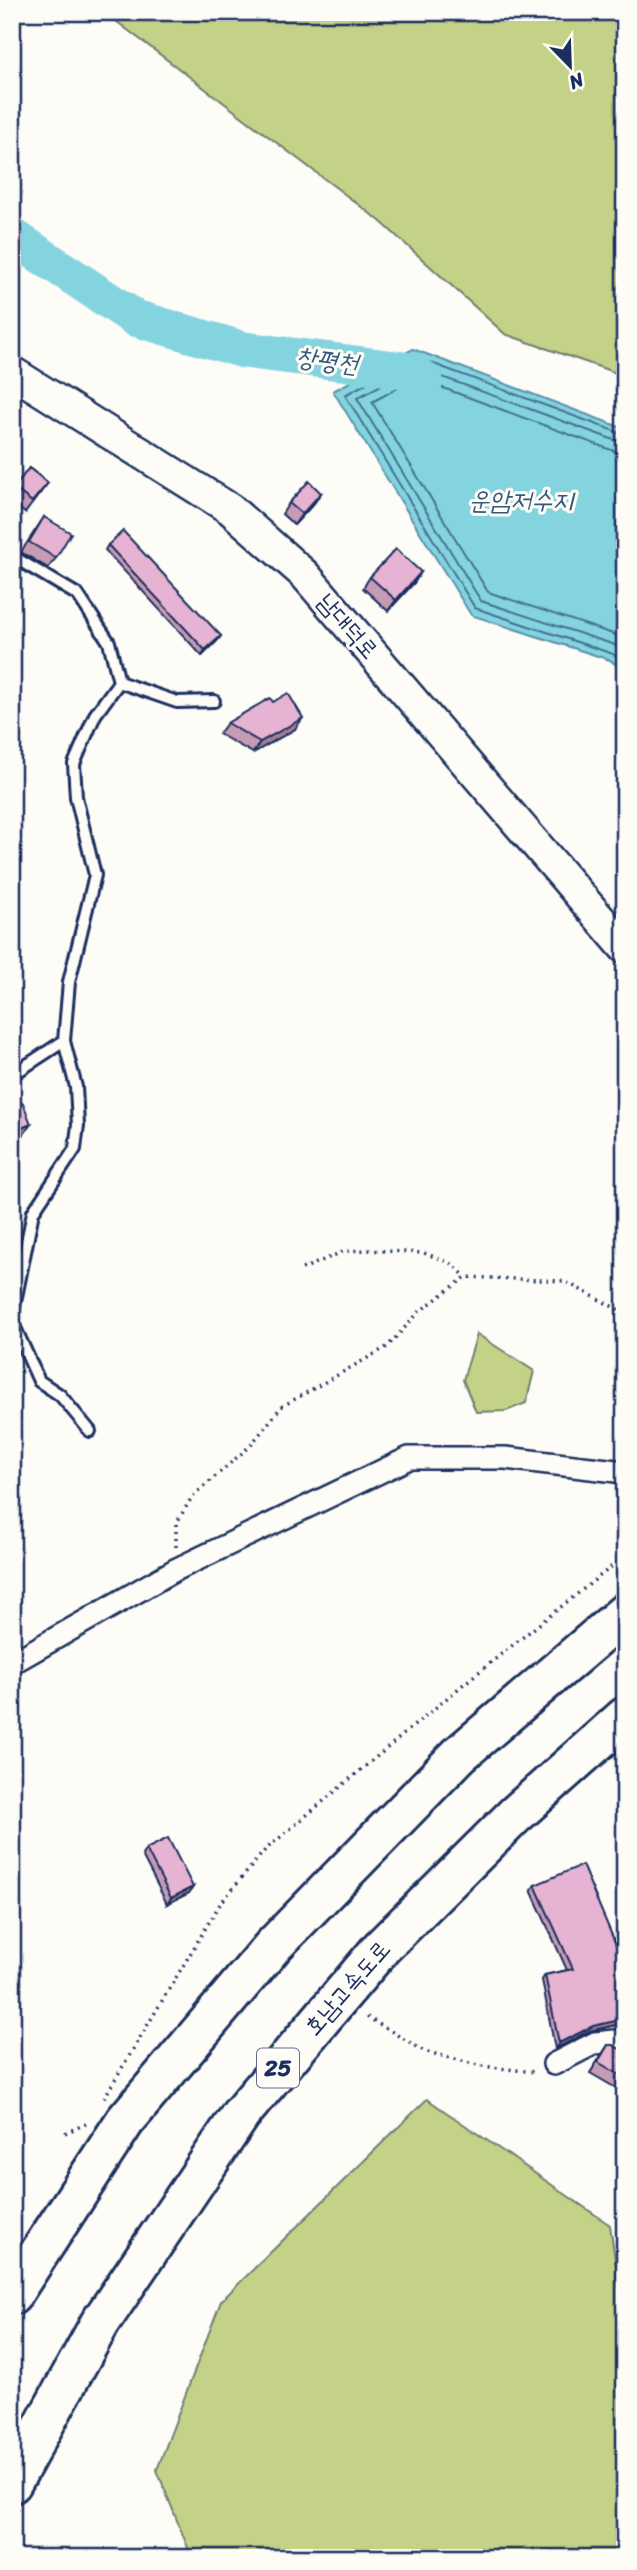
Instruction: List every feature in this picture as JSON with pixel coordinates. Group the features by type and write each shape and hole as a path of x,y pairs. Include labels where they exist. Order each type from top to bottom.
{"highway":[{"path":"12,2295 125,2122 273,1946 460,1754 625,1613"},
{"name":"호남고속도로","path":"12,2483 100,2323 241,2114 382,1947 515,1815 625,1717"}],"main road":[{"name":"남대덕로","path":"12,372 230,509 305,575 625,948"}],"street":[{"path":"12,1663 175,1570 409,1458 505,1458 625,1472"},
{"path":"554,2064 595,2043 625,2040"}],"lane":[{"path":"12,556 78,595 109,642 119,682"},
{"path":"119,682 177,702 214,701"},
{"path":"90,1430 60,1395 38,1381 12,1319 33,1212 75,1149 78,1125 76,1087 64,1041 69,982 95,875 76,797 74,764 95,715 119,682"},
{"path":"12,1075 64,1041"}],"path":[{"path":"302,1269 345,1251 368,1250 424,1253 451,1262 466,1277"},
{"path":"175,1570 176,1524 192,1497 251,1445 281,1407 387,1347 420,1311 466,1277 564,1281 625,1313"},
{"path":"102,2102 220,1904 265,1850 465,1683 625,1556"},
{"path":"367,2017 424,2051 481,2066 540,2073 554,2064"},
{"path":"65,2133 90,2123"}],"green space":[{"path":"104,12 625,12 625,376 505,334 380,221"},
{"path":"477,1334 534,1371 526,1403 506,1411 476,1412 463,1380"},
{"path":"427,2099 610,2225 625,2327 625,2558 192,2558 157,2470 221,2301"}],"water":[{"name":"운암저수지","path":"413,349 625,429 625,672 610,660 471,615 333,391"}],"building":[{"path":"29,468 48,483 32,502 14,488"},
{"path":"309,481 321,493 302,514 289,503"},
{"path":"44,517 71,533 56,558 29,542"},
{"path":"123,531 221,636 205,650 108,545"},
{"path":"396,549 421,572 396,600 370,577"},
{"path":"288,693 303,718 260,742 227,723 270,698 273,702"},
{"path":"23,1103 31,1124 12,1132 12,1107"},
{"path":"168,1838 193,1887 171,1898 146,1849"},
{"path":"582,1865 625,1966 625,2013 619,2016 620,2020 593,2026 559,2043 545,1975 573,1969 535,1885"},
{"path":"608,2045 625,2052 625,2078 598,2062"}],"waterway":[{"name":"창평천","path":"12,236 135,318 244,350 412,371 425,381"}]}
